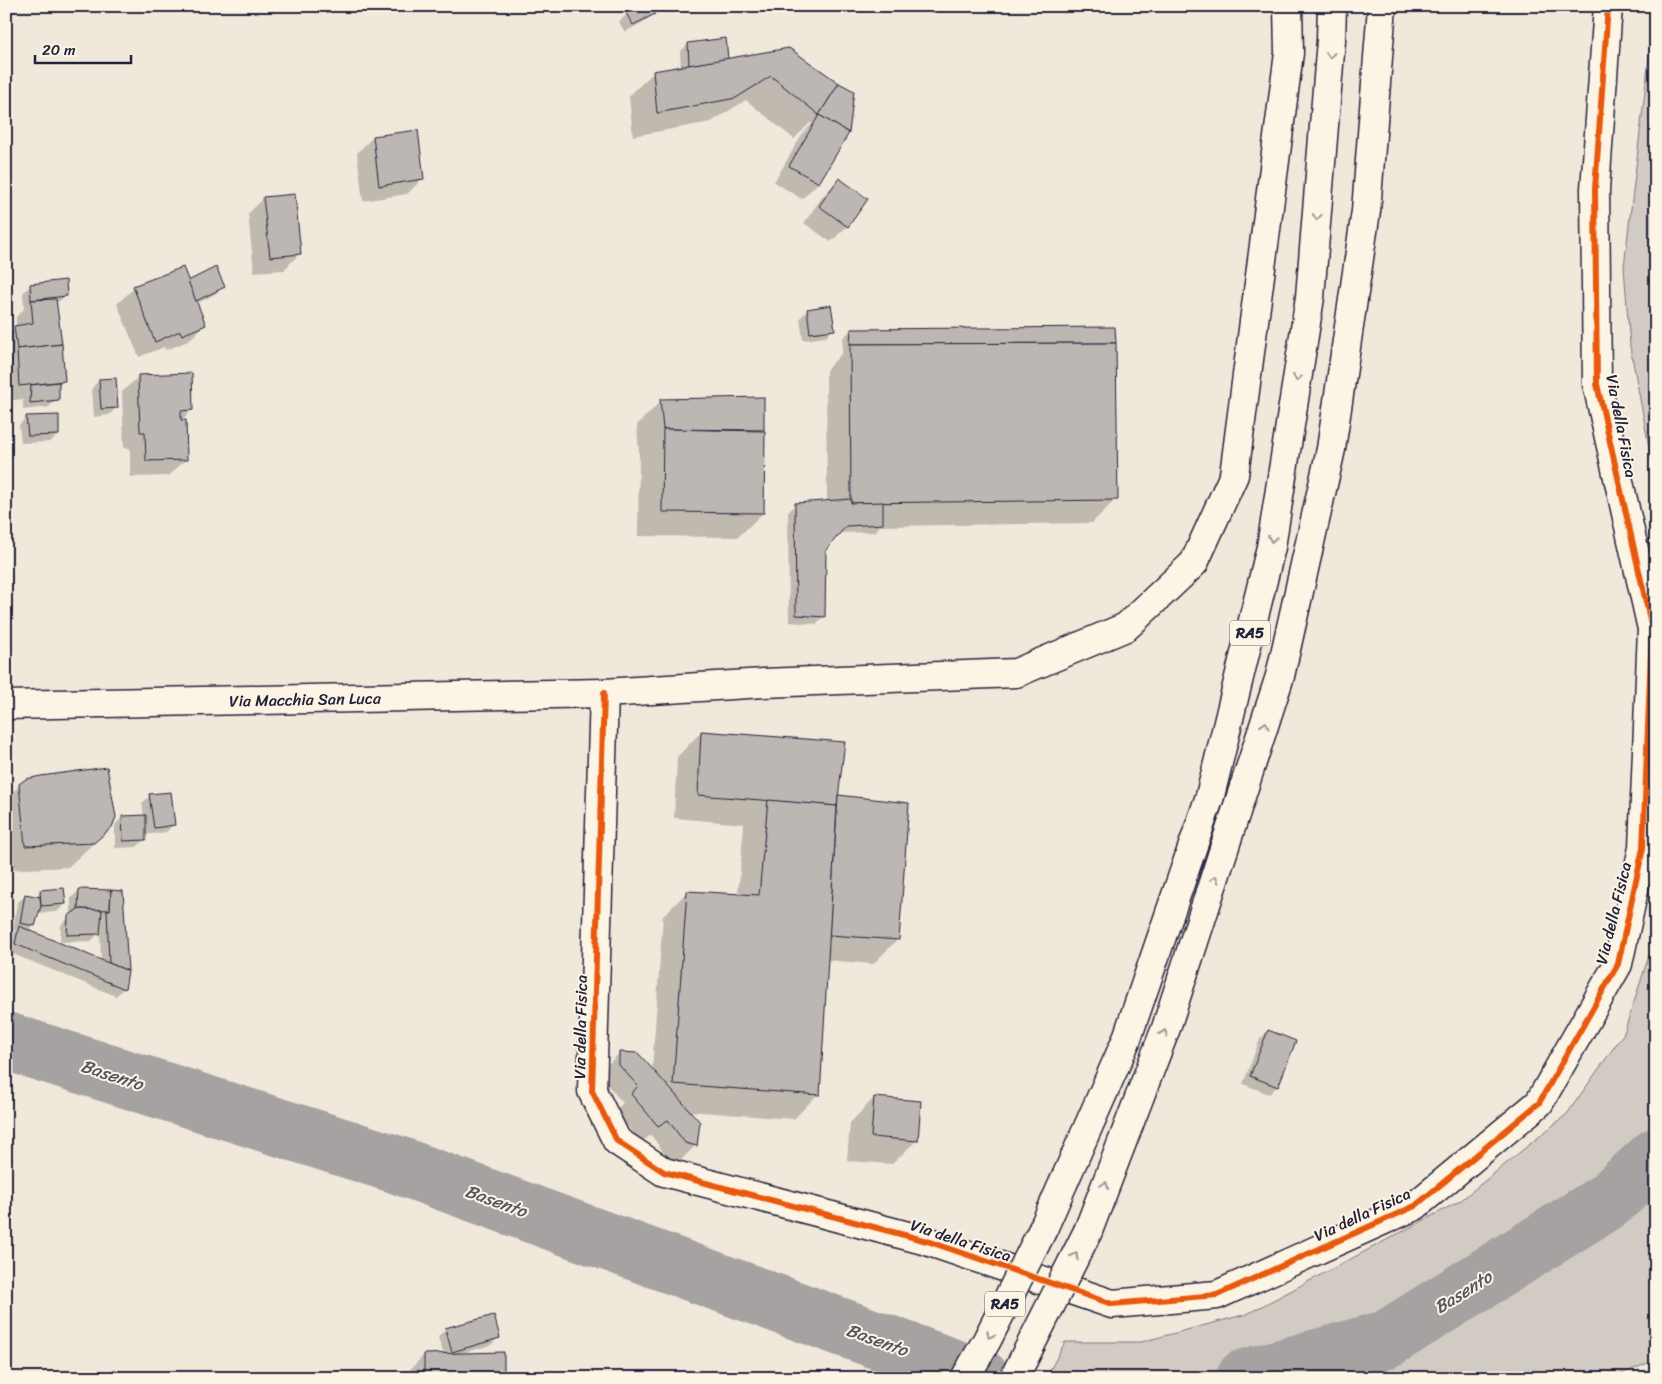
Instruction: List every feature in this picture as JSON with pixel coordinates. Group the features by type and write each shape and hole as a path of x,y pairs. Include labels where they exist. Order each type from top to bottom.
{"main road":[{"name":"Via Macchia San Luca","path":"6,705 604,693 764,683 1016,673 1126,626 1194,563 1234,475 1289,53 1288,6"},
{"name":"RA5","path":"965,1378 987,1340 1043,1229 1126,1041 1206,805 1270,548 1310,296 1331,40 1332,6"},
{"name":"RA5","path":"1014,1378 1088,1230 1166,1028 1280,676 1332,439 1366,210 1382,6"},
{"name":"Via della Fisica","path":"604,693 592,1090 617,1141 664,1172 927,1242 1112,1304 1217,1295 1415,1206 1539,1103 1618,964 1643,848 1652,629 1597,384 1595,189 1608,6"}],"shaded area":[{"path":"1650,49 1656,50 1656,484 1630,346 1624,267"},
{"path":"1656,925 1656,1360 1611,1378 1046,1378 1065,1342 1141,1342 1247,1314 1460,1201 1567,1114 1624,1033 1653,943"}],"building":[{"path":"639,6 650,6 655,14 633,25 626,13"},
{"path":"726,38 728,59 689,65 688,43"},
{"path":"789,48 839,83 819,115 771,76 736,98 657,113 653,71"},
{"path":"839,83 854,91 849,133 819,115"},
{"path":"819,115 849,133 819,183 789,166"},
{"path":"418,130 424,179 379,186 373,136"},
{"path":"839,178 868,199 848,227 819,206"},
{"path":"295,194 301,254 270,257 263,197"},
{"path":"183,267 206,325 182,335 180,331 155,342 133,286"},
{"path":"216,267 225,287 196,301 188,281"},
{"path":"66,280 67,296 31,300 30,284"},
{"path":"56,299 62,344 17,349 14,326 33,323 31,300"},
{"path":"831,305 835,330 810,333 807,309"},
{"path":"1115,327 1116,343 850,344 851,329"},
{"path":"1116,343 1118,500 851,503 850,344"},
{"path":"62,344 65,381 19,386 17,349"},
{"path":"192,373 193,410 181,411 181,420 186,420 187,460 146,461 145,432 140,432 138,375"},
{"path":"116,378 118,408 101,409 99,379"},
{"path":"59,382 59,400 30,403 31,385"},
{"path":"764,397 764,430 663,429 660,399"},
{"path":"59,415 59,435 28,436 26,416"},
{"path":"663,429 765,431 764,513 662,512"},
{"path":"851,499 851,503 883,502 883,524 846,526 826,550 825,617 796,615 795,503"},
{"path":"701,731 845,742 837,806 698,795"},
{"path":"107,767 116,817 112,827 94,843 25,846 19,784 26,779 41,776"},
{"path":"171,792 175,825 154,828 149,794"},
{"path":"838,795 909,803 899,940 829,935"},
{"path":"768,800 837,806 820,1095 673,1084 687,891 759,895"},
{"path":"146,815 146,840 123,841 122,816"},
{"path":"64,888 66,904 41,906 40,890"},
{"path":"79,889 111,890 110,910 78,909"},
{"path":"111,890 123,891 128,971 109,963 107,910 110,910"},
{"path":"25,894 40,897 41,906 35,926 20,923"},
{"path":"78,909 102,910 100,934 67,935 68,916"},
{"path":"19,926 128,971 125,989 15,944"},
{"path":"1268,1030 1296,1041 1278,1087 1250,1076"},
{"path":"619,1052 638,1053 700,1122 697,1146 685,1143 668,1120 658,1126 631,1094 638,1086 619,1065"},
{"path":"874,1097 921,1101 918,1141 871,1137"},
{"path":"494,1315 500,1338 452,1352 445,1328"},
{"path":"504,1352 504,1378 424,1378 424,1354"}],"waterway":[{"name":"Basento","path":"6,1041 395,1164 981,1378"},
{"name":"Basento","path":"1245,1378 1387,1339 1609,1200 1656,1157"}],"cycle path":[{"path":"604,693 592,1091 617,1141 664,1172 927,1241 1112,1304 1217,1295 1415,1206 1539,1103 1618,964 1643,848 1652,629 1597,384 1595,189 1608,6"}]}
